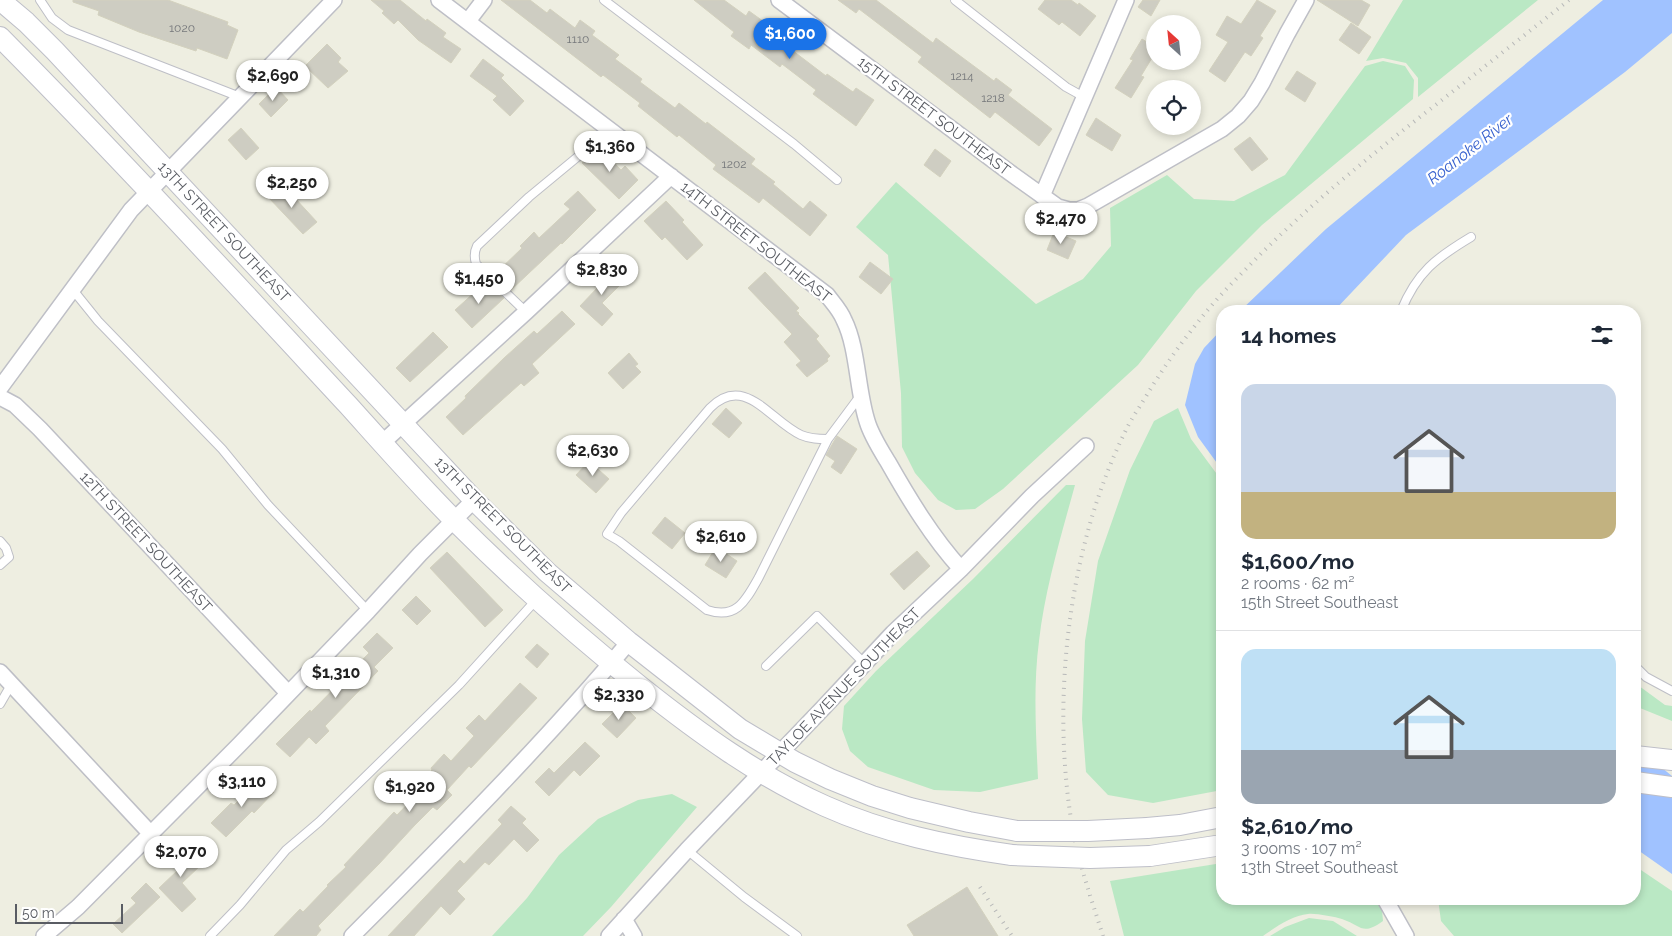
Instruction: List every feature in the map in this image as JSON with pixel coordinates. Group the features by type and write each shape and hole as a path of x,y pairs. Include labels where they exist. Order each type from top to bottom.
{"main road":[{"name":"13TH STREET SOUTHEAST","path":"0,0 26,22 55,51 403,425 474,500 547,572 629,642 740,729 780,753 830,779 872,796 910,808 1017,831 1088,831 1147,828 1180,825 1216,817"},
{"name":"13TH STREET SOUTHEAST","path":"0,37 62,99 454,520 537,599 611,663 712,741 761,773 825,806 866,822 917,838 962,848 1012,856 1090,858 1150,856 1216,845"},
{"path":"1641,757 1672,760"},
{"path":"1641,783 1672,787"}],"street":[{"path":"0,388 131,210 334,0"},
{"name":"14TH STREET SOUTHEAST","path":"439,0 827,295 845,320 867,421 874,439 918,511 960,570"},
{"path":"468,21 484,0"},
{"name":"15TH STREET SOUTHEAST","path":"779,0 1042,196 1058,207 1069,210 1078,210 1088,206 1222,129 1238,116 1251,101 1262,83 1286,34 1306,0"},
{"path":"1042,196 1125,0"},
{"path":"382,444 671,176"},
{"name":"12TH STREET SOUTHEAST","path":"0,397 15,405 40,429 288,693"},
{"name":"TAYLOE AVENUE SOUTHEAST","path":"609,936 687,850 893,633 960,570 1032,496 1086,446"},
{"path":"44,936 78,907 151,834 474,500"},
{"path":"352,936 506,780 584,696 629,642"},
{"path":"0,672 107,784 151,834"},
{"path":"1388,905 1406,936"},
{"path":"624,919 634,936"}],"lane":[{"path":"40,0 52,18 68,30 240,97"},
{"path":"604,0 794,144 837,180"},
{"path":"955,0 1066,87 1084,97"},
{"path":"526,312 476,264 474,251 529,197 610,130"},
{"path":"1403,305 1418,280 1431,264 1471,237"},
{"path":"72,290 98,321 222,449 268,505 368,611"},
{"path":"828,439 803,436 746,396 735,394 727,396 710,408 621,513 607,534 619,541 708,610 717,613 727,613 736,609 749,594 759,577 828,439 861,394"},
{"path":"0,540 6,548 9,557 0,565"},
{"path":"210,936 240,905 286,850 319,822 459,685 537,599"},
{"path":"766,666 817,616 865,664"},
{"path":"1641,673 1646,678 1672,691"},
{"path":"0,704 11,685"},
{"path":"687,850 744,897 797,936"}],"green space":[{"path":"1403,0 1538,0 1418,97 1418,78 1406,63 1383,58 1366,61"},
{"path":"1383,61 1405,66 1414,80 1413,99 1262,225 1196,291 1138,365 1003,489 975,509 956,510 938,500 915,473 902,447 901,393 888,255 856,227 896,182 1036,304 1083,279 1111,246 1110,208 1167,175 1194,199 1234,201 1285,175 1365,66"},
{"path":"1178,408 1191,439 1216,473 1216,791 1153,803 1108,795 1086,772 1082,719 1085,641 1098,561 1130,470 1154,421"},
{"path":"1066,485 1075,485 1049,582 1037,658 1035,710 1038,779 980,792 934,790 868,767 850,751 842,729 844,706 876,671 973,579"},
{"path":"1641,687 1665,705 1672,706 1672,721 1641,708"},
{"path":"672,794 697,807 611,907 583,936 492,936 527,898 559,855 598,819 638,800"},
{"path":"1216,864 1216,905 1379,905 1382,910 1383,921 1376,926 1366,929 1339,918 1308,914 1290,919 1263,936 1124,936 1110,881"},
{"path":"1641,870 1672,891 1672,936 1454,936 1441,921 1439,905 1641,905"},
{"path":"1309,918 1333,921 1357,936 1270,936 1285,927"}],"water":[{"name":"Roanoke River","path":"1603,0 1672,0 1672,33 1625,72 1406,235 1340,305 1246,305 1326,229"},
{"path":"1216,335 1216,462 1198,437 1185,405 1195,364 1204,348"},
{"path":"1641,751 1672,776 1672,874 1641,852"}],"building":[{"path":"73,0 168,0 228,22 227,25 238,30 227,59 197,48 196,51 139,32 98,15 99,11 73,2"},
{"path":"371,0 400,0 426,21 427,19 446,33 443,37 461,49 451,63 418,40 398,20 394,24 382,13 384,11"},
{"path":"501,0 530,0 547,13 550,9 575,28 580,20 595,31 592,35 619,55 615,59 642,79 640,82 675,108 679,103 755,159 751,164 775,182 773,184 803,209 810,201 827,215 810,236 763,198 759,203 713,169 716,165 679,135 677,137 638,106 640,103 603,75 601,77"},
{"path":"694,0 724,0 746,16 749,11 767,24 763,28 826,76 827,74 853,92 856,88 874,100 856,126 813,94 816,90 782,64 780,67 751,45 749,49 731,36 734,32"},
{"path":"838,0 876,0 933,43 936,38 994,81 996,78 1012,90 1008,95 1052,129 1039,146 995,112 990,118 918,62 922,57 859,9 856,13"},
{"path":"1045,0 1071,0 1078,5 1079,3 1096,16 1080,36 1062,22 1059,25 1038,9"},
{"path":"1143,0 1160,0 1152,15 1138,7"},
{"path":"1257,0 1276,11 1260,36 1263,38 1251,56 1245,52 1225,82 1209,71 1228,42 1216,35 1227,16 1241,24"},
{"path":"1317,0 1361,0 1370,5 1358,26"},
{"path":"1351,23 1371,37 1359,54 1339,40"},
{"path":"1142,39 1146,41 1146,68 1141,76 1144,77 1131,98 1115,88 1133,60 1130,59"},
{"path":"327,44 341,58 338,62 348,71 328,88 305,66"},
{"path":"483,59 504,75 501,78 524,101 510,116 493,100 497,96 470,76"},
{"path":"1297,71 1316,83 1305,102 1285,89"},
{"path":"276,87 288,100 271,117 259,104"},
{"path":"1096,118 1121,135 1112,151 1086,135"},
{"path":"241,128 259,148 246,160 228,140"},
{"path":"1250,137 1268,159 1252,171 1234,149"},
{"path":"599,147 621,170 625,166 638,180 619,199 582,163"},
{"path":"935,149 951,161 940,177 924,165"},
{"path":"282,184 317,222 303,234 268,197"},
{"path":"578,191 596,210 511,290 495,274 522,248 520,246 534,232 539,238 570,209 564,204"},
{"path":"666,201 684,220 682,222 703,245 687,260 665,237 662,240 644,221"},
{"path":"1054,232 1076,241 1068,259 1047,250"},
{"path":"870,262 893,279 881,294 859,277"},
{"path":"609,266 624,281 602,303 613,314 602,326 580,306 599,286 594,280"},
{"path":"765,272 799,308 796,311 819,336 816,339 830,356 827,359 828,361 807,377 796,365 801,361 784,342 792,334 748,288"},
{"path":"486,282 504,298 472,328 455,310"},
{"path":"562,311 575,324 532,364 539,373 524,386 521,383 463,435 446,417 504,358 534,331 537,334"},
{"path":"433,332 448,347 410,382 396,368"},
{"path":"629,353 638,364 635,366 641,372 623,389 608,373"},
{"path":"726,408 742,423 729,438 712,424"},
{"path":"837,436 857,449 841,474 831,467 835,461 826,455"},
{"path":"589,461 609,479 596,493 576,475"},
{"path":"665,517 685,533 672,549 652,533"},
{"path":"716,547 737,561 726,578 705,565"},
{"path":"917,551 930,566 904,590 890,574"},
{"path":"447,552 503,610 485,627 430,568"},
{"path":"416,596 431,611 417,625 402,610"},
{"path":"377,633 393,648 374,667 378,671 325,726 329,731 316,744 309,737 290,757 276,744 310,710 311,712 369,653 363,647"},
{"path":"537,644 549,654 537,668 525,657"},
{"path":"520,683 537,698 471,768 469,766 447,790 452,795 437,810 433,807 318,926 321,930 316,936 274,936 300,909 303,912 346,867 344,865 394,812 397,815 419,792 414,788 432,770 431,768 444,754 451,761 474,736 466,728 479,715 485,721"},
{"path":"622,704 636,718 617,738 602,724"},
{"path":"585,742 600,756 580,776 574,770 549,796 535,782 549,768 554,773"},
{"path":"260,779 274,792 254,813 252,811 226,837 211,823 231,803 234,805"},
{"path":"511,806 526,819 522,823 539,840 527,852 514,839 489,865 485,862 457,891 465,899 450,915 441,906 414,936 388,936 460,860 464,864 502,824 498,820"},
{"path":"183,844 202,864 182,883 196,899 182,912 159,888 178,870 167,860"},
{"path":"146,883 160,897 122,933 113,924 136,903 131,898"},
{"path":"967,887 998,936 914,936 907,925"}],"railway":[{"path":"1103,936 1073,831 1066,781 1063,730 1064,678 1069,625 1078,573 1090,522 1107,474 1127,428 1178,348 1220,295 1266,248 1306,211 1369,158 1569,0"},
{"path":"980,887 1012,936"}]}
